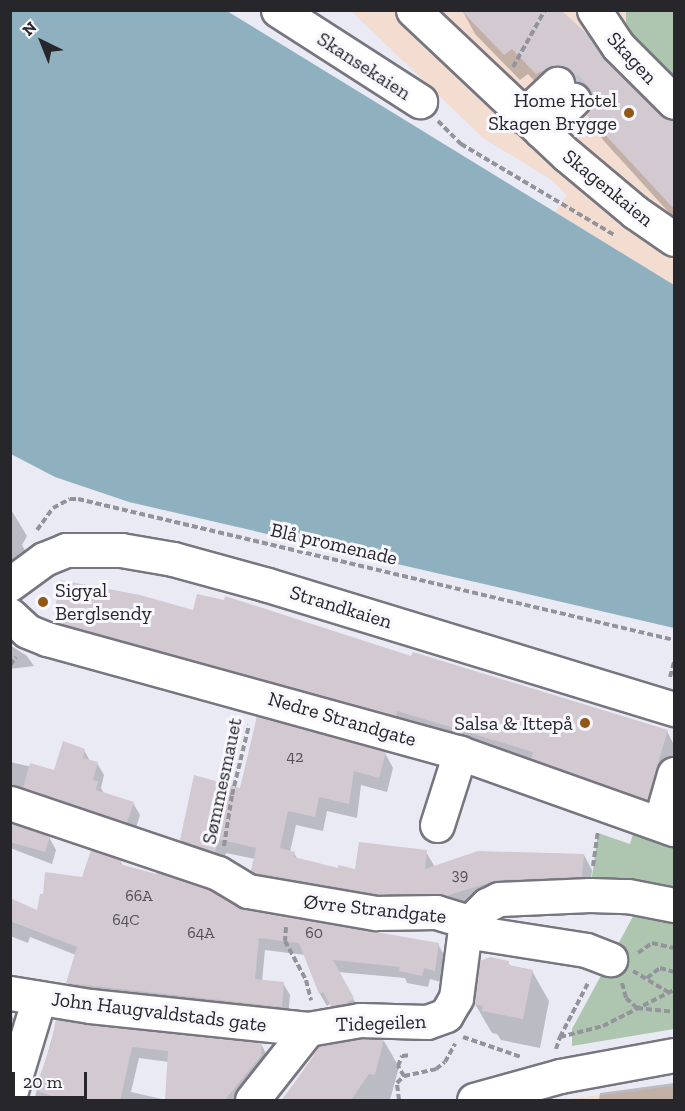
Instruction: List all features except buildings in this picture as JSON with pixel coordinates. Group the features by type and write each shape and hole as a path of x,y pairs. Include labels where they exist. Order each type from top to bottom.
{"street":[{"name":"Skansekaien","path":"278,10 420,101"},
{"name":"Skagenkaien","path":"413,10 532,124 605,188 675,239"},
{"name":"Skagen","path":"594,10 618,46 675,102"},
{"path":"532,124 565,92"},
{"name":"Strandkaien","path":"10,584 44,559 66,550 121,550 173,559 671,698"},
{"name":"Nedre Strandgate","path":"10,615 27,631 47,639 460,753 667,826"},
{"path":"437,825 460,753"},
{"path":"667,826 675,774"},
{"name":"Øvre Strandgate","path":"10,803 218,873 248,891 376,913 442,913 466,926 576,948 613,961"},
{"name":"Øvre Strandgate","path":"466,926 483,909 499,899 589,885 666,897"},
{"name":"Tidegeilen","path":"252,1101 308,1029 360,1020 427,1022 446,1015 456,998 466,926"},
{"path":"25,995 10,1094 32,1101"},
{"name":"John Haugvaldstads gate","path":"25,995 134,1012 308,1029"},
{"path":"474,1101 512,1094 560,1076 675,1055"}],"path":[{"path":"510,72 545,10"},
{"path":"420,101 460,144 577,213"},
{"name":"Blå promenade","path":"32,537 53,508 64,501 78,499 675,640"},
{"path":"671,698 675,662"},
{"name":"Sømmesmauet","path":"218,873 231,795 256,695"},
{"path":"589,885 599,823"},
{"path":"286,925 285,941 309,985"},
{"path":"675,948 652,943 635,956 613,961 560,1037 603,1026 675,990"},
{"path":"613,961 647,978 668,992"},
{"path":"613,961 622,981 623,993 638,1008 675,1012"},
{"path":"647,978 660,968 675,972"},
{"path":"446,1015 462,1037 525,1058"},
{"path":"399,1101 397,1083 404,1076 436,1069 445,1062 450,1048"},
{"path":"404,1076 398,1066 402,1056 411,1055"}],"shaded area":[{"path":"351,11 626,11 626,23 666,71 674,76 674,285 555,212 567,195 550,179 483,138"},
{"path":"674,1086 674,1100 560,1100 601,1095"}],"green space":[{"path":"626,11 674,11 674,76 643,50 626,23"},
{"path":"636,824 674,843 674,1029 572,1046 572,1029 636,911 591,884 598,833 630,844"}],"water":[{"path":"10,11 227,11 674,285 674,628 129,502 55,477 11,454"}],"tunnel":[{"path":"573,100 589,86"}],"place":[{"name":"Home Hotel Skagen Brygge","path":"629,113"},
{"name":"Sigyal Berglsendy","path":"43,602"},
{"name":"Salsa & Ittepå","path":"585,723"}]}
